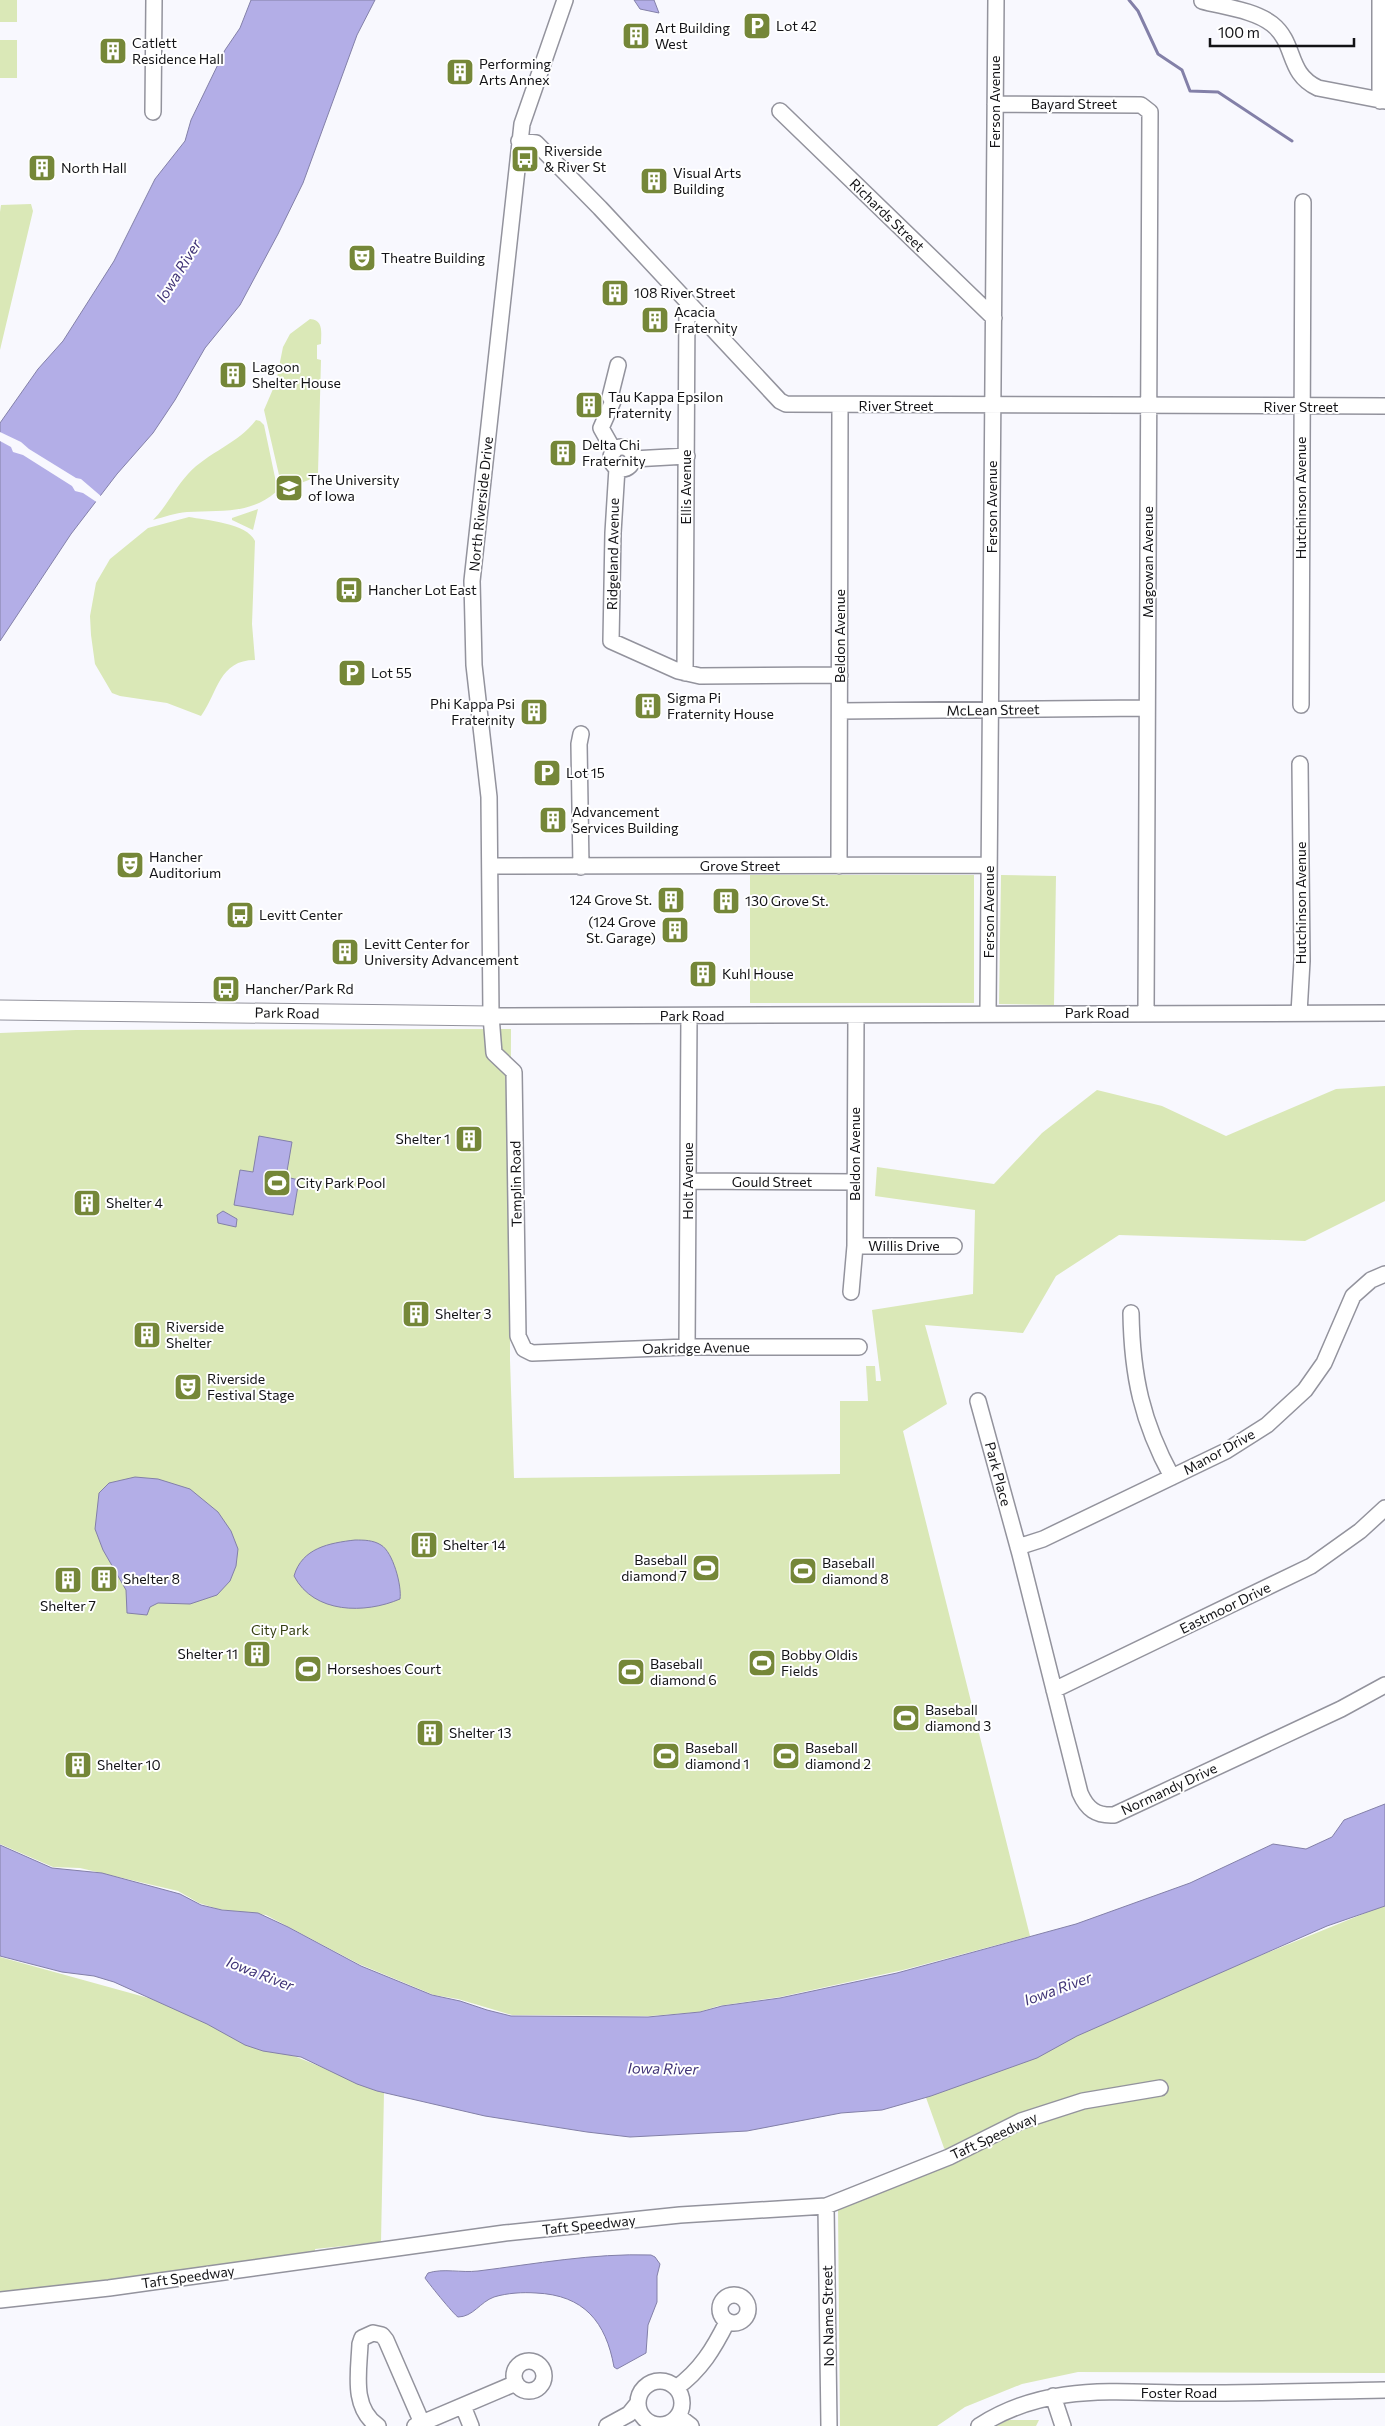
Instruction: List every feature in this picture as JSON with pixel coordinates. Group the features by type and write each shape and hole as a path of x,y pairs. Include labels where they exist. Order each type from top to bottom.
{"main road":[{"name":"Park Road","path":"0,1010 491,1016"}],"street":[{"path":"153,112 154,0"},
{"name":"North Riverside Drive","path":"491,1016 489,797 474,665 472,581 519,141 532,90 565,0"},
{"name":"Ferson Avenue","path":"988,1014 996,0"},
{"path":"1202,1 1262,18 1272,24 1284,38 1293,63 1302,78 1318,88 1382,101 1380,0"},
{"name":"Bayard Street","path":"995,104 1141,105 1150,112"},
{"name":"Richards Street","path":"780,111 994,318"},
{"name":"Magowan Avenue","path":"1146,1013 1150,112"},
{"name":"River Street","path":"519,141 536,143 600,208 780,401 793,405 1385,406"},
{"name":"Hutchinson Avenue","path":"1301,705 1303,202"},
{"name":"Ellis Avenue","path":"686,673 688,302"},
{"name":"Ridgeland Avenue","path":"618,365 610,397 613,401 601,428 614,451 611,459 617,468 613,514 611,641 686,673"},
{"name":"Beldon Avenue","path":"839,866 840,406"},
{"path":"614,451 618,448 626,448 631,452 633,459 628,468 617,468"},
{"path":"633,459 687,456"},
{"path":"686,673 700,676 840,676"},
{"name":"McLean Street","path":"840,712 1147,708"},
{"path":"581,734 579,744 581,867"},
{"name":"Hutchinson Avenue","path":"1299,1013 1302,961 1300,764"},
{"name":"Grove Street","path":"490,866 989,866"},
{"name":"Park Road","path":"491,1016 1385,1013"},
{"name":"Beldon Avenue","path":"852,1292 855,1246 856,1015"},
{"name":"Templin Road","path":"491,1016 494,1053 514,1072 518,1336 524,1349 532,1353"},
{"name":"Holt Avenue","path":"687,1347 689,1016"},
{"name":"Gould Street","path":"688,1181 855,1182"},
{"name":"Willis Drive","path":"855,1246 954,1246"},
{"name":"Manor Drive","path":"1018,1547 1043,1539 1243,1441 1290,1405 1305,1390 1324,1363 1353,1296 1371,1280 1385,1274"},
{"path":"1131,1314 1134,1374 1140,1401 1148,1428 1172,1477"},
{"name":"Oakridge Avenue","path":"532,1353 687,1347 859,1347"},
{"name":"Park Place","path":"978,1401 1018,1547"},
{"name":"Eastmoor Drive","path":"1054,1690 1311,1566 1360,1531 1385,1508"},
{"name":"Normandy Drive","path":"1018,1547 1080,1793 1090,1809 1104,1815 1114,1815 1341,1709 1385,1685"},
{"name":"Taft Speedway","path":"0,2300 109,2288 505,2233 680,2215 826,2206 949,2157 1021,2121 1082,2101 1160,2088"},
{"name":"No Name Street","path":"826,2206 829,2426"},
{"path":"676,2388 691,2377 706,2360 727,2322"},
{"path":"378,2426 366,2415 359,2398 360,2344 362,2338 373,2333 382,2335 386,2340 418,2424 516,2383"},
{"path":"607,2426 629,2414 638,2403 643,2388 649,2384 664,2381 676,2388 682,2400 678,2416 670,2423 662,2425 649,2422 639,2410 638,2403"},
{"name":"Foster Road","path":"979,2426 1009,2410 1053,2396 1097,2391 1172,2393 1385,2390"},
{"path":"1053,2396 1063,2426"},
{"path":"462,2406 471,2426"},
{"path":"678,2416 691,2426"}],"green space":[{"path":"0,0 17,0 17,22 0,22"},
{"path":"0,40 17,40 17,78 0,78"},
{"path":"31,204 33,211 0,350 1,205"},
{"path":"310,319 320,324 321,332 321,344 317,345 317,359 321,360 318,473 314,478 285,489 282,488 264,410 276,382 283,347 290,334"},
{"path":"256,420 264,425 277,487 276,492 255,505 244,508 183,513 153,520 196,466 232,442"},
{"path":"258,509 253,530 232,520 232,518"},
{"path":"189,517 235,526 251,535 255,541 252,624 255,660 243,661 227,671 201,716 167,703 120,696 112,693 95,664 91,635 90,616 96,583 110,559 148,528"},
{"path":"750,875 974,875 974,1003 750,1003"},
{"path":"1001,875 1056,876 1054,1005 999,1004"},
{"name":"City Park","path":"511,1029 510,1360 514,1478 840,1474 840,1401 868,1401 866,1366 875,1366 876,1381 881,1381 872,1310 973,1294 975,1210 875,1196 877,1167 994,1184 1042,1133 1097,1090 1162,1106 1226,1136 1336,1089 1385,1086 1385,1201 1305,1241 1119,1235 1056,1276 1023,1333 925,1325 947,1404 903,1431 1030,1936 903,1970 780,1997 718,2006 699,2012 650,2016 512,2015 458,1999 434,1995 359,1964 266,1915 218,1909 199,1903 178,1891 80,1868 53,1867 0,1844 0,1033 76,1030"},
{"path":"1385,1905 1385,2373 1078,2372 1022,2384 965,2407 937,2426 840,2426 838,2209 953,2162 944,2148 924,2092"},
{"path":"0,1957 152,1999 384,2092 381,2242 315,2249 315,2252 153,2276 0,2293"},
{"path":"1008,2420 1039,2420 1036,2426 997,2426"}],"water":[{"name":"Iowa River","path":"251,0 375,0 357,35 303,183 240,305 205,348 175,400 153,433 117,474 71,534 0,641 0,423 38,369 63,341 114,261 155,179 185,141 191,120 225,50 240,28"},
{"path":"634,0 654,0 659,13 640,9"},
{"path":"259,1136 292,1142 286,1177 299,1180 293,1215 234,1205 240,1170 253,1172"},
{"path":"223,1211 237,1219 236,1227 218,1223 217,1215"},
{"path":"135,1477 158,1479 190,1489 218,1512 231,1531 238,1549 236,1566 230,1581 217,1595 190,1604 158,1603 150,1607 147,1615 127,1613 126,1590 103,1550 95,1529 99,1493 109,1483"},
{"path":"355,1540 375,1542 385,1549 396,1570 400,1586 400,1599 371,1607 341,1607 327,1604 314,1598 303,1589 294,1576 303,1559 326,1545"},
{"name":"Iowa River","path":"1385,1804 1385,1906 1327,1926 1077,2036 1037,2058 931,2096 882,2110 841,2113 747,2131 630,2137 485,2116 377,2091 357,2084 301,2057 263,2051 245,2045 207,2024 114,1982 94,1976 62,1972 0,1956 0,1845 52,1868 102,1873 180,1894 201,1905 222,1910 258,1913 361,1966 432,1995 511,2016 648,2017 700,2012 722,2006 780,1998 897,1973 1076,1924 1190,1883 1273,1844 1306,1849 1332,1837 1344,1820"},
{"path":"651,2255 660,2264 657,2276 657,2302 648,2325 646,2353 617,2369 614,2367 605,2337 598,2324 580,2305 553,2295 520,2293 494,2297 468,2315 458,2317 425,2278 428,2273 440,2271 478,2271 586,2257"}],"pier":[{"path":"0,432 21,442 76,478 81,479 102,497 98,503 83,493 75,491 72,486 23,455 13,452 11,447 0,441"}],"waterway":[{"path":"1129,0 1138,11 1158,54 1182,70 1190,91 1218,92 1292,141"}],"place":[{"name":"Lot 42","path":"757,26"},
{"name":"Art Building West","path":"636,36"},
{"name":"Catlett Residence Hall","path":"113,51"},
{"name":"Performing Arts Annex","path":"460,72"},
{"name":"Riverside & River St","path":"525,159"},
{"name":"North Hall","path":"42,168"},
{"name":"Visual Arts Building","path":"654,181"},
{"name":"Theatre Building","path":"362,258"},
{"name":"108 River Street","path":"615,293"},
{"name":"Acacia Fraternity","path":"655,320"},
{"name":"Lagoon Shelter House","path":"233,375"},
{"name":"Tau Kappa Epsilon Fraternity","path":"589,405"},
{"name":"Delta Chi Fraternity","path":"563,453"},
{"name":"The University of Iowa","path":"289,488"},
{"name":"Hancher Lot East","path":"349,590"},
{"name":"Lot 55","path":"352,673"},
{"name":"Sigma Pi Fraternity House","path":"648,706"},
{"name":"Phi Kappa Psi Fraternity","path":"534,712"},
{"name":"Lot 15","path":"547,773"},
{"name":"Advancement Services Building","path":"553,820"},
{"name":"Hancher Auditorium","path":"130,865"},
{"name":"124 Grove St.","path":"671,900"},
{"name":"130 Grove St.","path":"726,901"},
{"name":"Levitt Center","path":"240,915"},
{"name":"(124 Grove St. Garage)","path":"675,930"},
{"name":"Levitt Center for University Advancement","path":"345,952"},
{"name":"Kuhl House","path":"703,974"},
{"name":"Hancher/Park Rd","path":"226,989"},
{"name":"Shelter 1","path":"469,1139"},
{"name":"City Park Pool","path":"277,1183"},
{"name":"Shelter 4","path":"87,1203"},
{"name":"Shelter 3","path":"416,1314"},
{"name":"Riverside Shelter","path":"147,1335"},
{"name":"Riverside Festival Stage","path":"188,1387"},
{"name":"Shelter 14","path":"424,1545"},
{"name":"Baseball diamond 7","path":"706,1568"},
{"name":"Baseball diamond 8","path":"803,1571"},
{"name":"Shelter 8","path":"104,1579"},
{"name":"Shelter 7","path":"68,1580"},
{"name":"Shelter 11","path":"257,1654"},
{"name":"Bobby Oldis Fields","path":"762,1663"},
{"name":"Horseshoes Court","path":"308,1669"},
{"name":"Baseball diamond 6","path":"631,1672"},
{"name":"Baseball diamond 3","path":"906,1718"},
{"name":"Shelter 13","path":"430,1733"},
{"name":"Baseball diamond 1","path":"666,1756"},
{"name":"Baseball diamond 2","path":"786,1756"},
{"name":"Shelter 10","path":"78,1765"}]}
